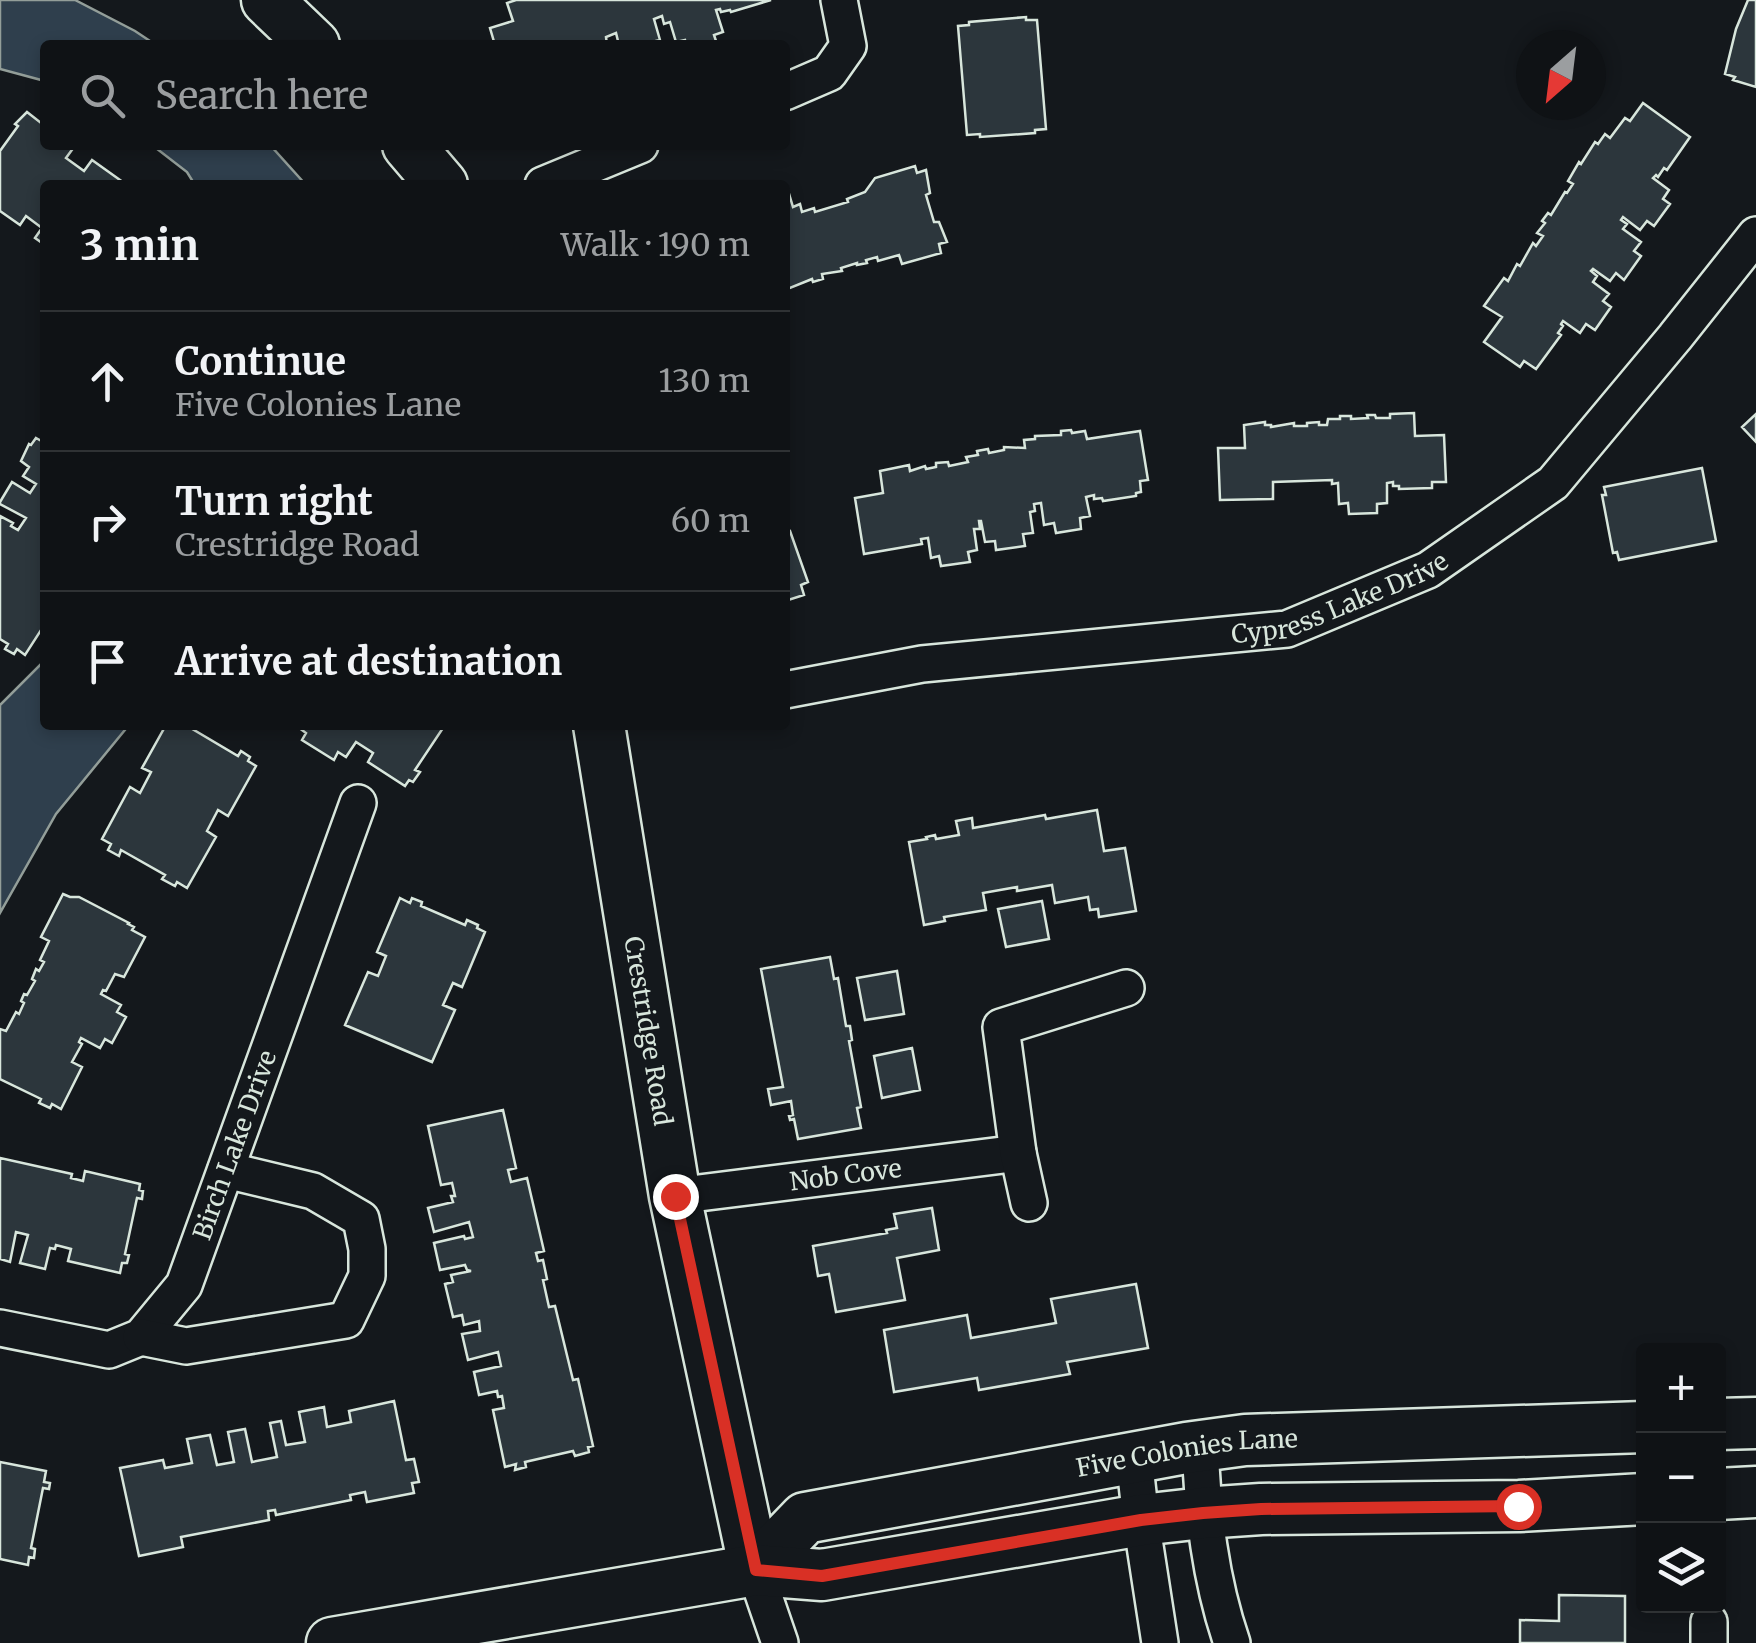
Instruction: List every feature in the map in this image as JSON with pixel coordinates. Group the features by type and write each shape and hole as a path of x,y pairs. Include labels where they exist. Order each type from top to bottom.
{"street":[{"path":"267,0 309,40"},
{"path":"790,90 830,73 848,46 839,0"},
{"path":"412,150 438,180"},
{"path":"555,180 628,150"},
{"name":"Cypress Lake Drive","path":"790,689 922,664 1287,629 1428,570 1552,483 1756,235"},
{"name":"Crestridge Road","path":"600,730 675,1196 756,1570"},
{"name":"Birch Lake Drive","path":"142,1337 184,1285 358,803"},
{"path":"1028,1203 1001,1026 1126,988"},
{"name":"Nob Cove","path":"675,1196 1018,1152"},
{"path":"0,1328 109,1350 142,1337 186,1346 346,1320 367,1276 361,1218 313,1191 226,1170"},
{"path":"1726,1424 1756,1423"},
{"name":"Five Colonies Lane","path":"756,1570 806,1518 1200,1446 1245,1440 1636,1427"},
{"path":"1200,1446 1203,1513 1219,1604 1232,1643"},
{"path":"1134,1457 1160,1643"},
{"path":"1726,1494 1756,1492"},
{"path":"332,1643 756,1570 822,1576 1141,1520 1203,1513 1636,1499"},
{"path":"756,1570 780,1643"}],"water":[{"path":"0,0 75,0 148,40 40,40 40,80 0,69"},
{"path":"158,150 274,150 302,180 192,180"},
{"path":"40,665 40,730 125,730 56,814 0,913 0,705"}],"building":[{"path":"771,0 731,12 716,10 723,32 714,35 716,40 675,40 670,22 664,24 662,16 654,19 660,40 618,40 616,33 606,40 494,40 490,28 513,21 507,3"},
{"path":"1748,0 1756,0 1756,87 1725,74"},
{"path":"1026,17 1037,20 1046,129 1035,133 967,135 958,26"},
{"path":"1643,103 1690,137 1667,170 1664,168 1653,178 1669,190 1663,199 1670,204 1654,226 1647,221 1640,230 1623,217 1621,220 1627,224 1623,229 1641,242 1634,251 1641,256 1624,280 1616,273 1610,281 1591,271 1597,276 1593,282 1609,294 1603,301 1611,307 1595,330 1586,324 1580,333 1563,321 1558,333 1561,335 1536,369 1524,361 1520,367 1484,342 1502,317 1484,306 1504,278 1508,281 1517,264 1520,266 1533,243 1536,246 1543,236 1537,233 1545,223 1542,221 1548,213 1551,215 1573,184 1568,181 1579,162 1595,142 1598,144 1605,134 1610,138 1625,118 1630,121"},
{"path":"27,112 40,122 40,150 72,150 66,158 84,171 92,160 120,180 40,180 40,226 26,216 20,225 0,211 0,151 18,126 15,124"},
{"path":"915,166 917,173 926,170 930,193 926,195 934,222 939,222 947,242 939,244 941,253 902,264 899,255 878,261 877,257 790,288 790,197 793,207 800,204 802,212 814,208 815,212 848,202 847,199 865,192 875,178"},
{"path":"1414,413 1415,436 1444,435 1446,482 1432,482 1432,488 1399,489 1393,482 1387,483 1387,503 1377,504 1377,513 1349,514 1348,503 1339,504 1338,483 1332,484 1332,480 1273,482 1273,499 1220,500 1218,448 1245,448 1244,425 1327,425 1328,419 1340,416 1390,418 1390,414"},
{"path":"1756,414 1756,442 1742,427"},
{"path":"1071,430 1085,431 1087,439 1140,431 1148,480 1140,481 1141,492 1103,501 1094,499 1094,495 1086,497 1090,516 1080,518 1081,529 1056,533 1054,523 1044,525 1041,503 1034,504 1035,511 1030,512 1033,533 1023,534 1025,546 996,550 995,541 985,542 979,521 980,529 974,529 977,550 968,552 970,562 941,566 939,556 931,558 928,538 921,539 922,544 864,554 855,498 883,493 880,471 909,465 910,471 936,467 936,463 948,462 949,466 968,462 966,457 978,455 977,451 1025,448 1024,440"},
{"path":"36,438 40,440 40,632 25,655 17,649 14,654 5,649 8,644 0,639 0,516 18,530 26,518 0,502 12,482 30,493 36,484 23,476 29,467 21,461"},
{"path":"1702,468 1716,541 1619,560 1617,552 1613,553 1602,495 1606,495 1604,487"},
{"path":"790,531 808,582 801,585 804,595 790,599"},
{"path":"163,730 194,730 238,756 241,751 256,766 228,816 218,810 207,831 216,837 187,888 162,879 165,875 121,850 119,856 108,850 111,844 102,839 130,787 140,793 151,772 142,768"},
{"path":"302,730 442,730 415,770 420,772 405,786 368,762 373,753 356,742 346,757 338,752 334,760 302,740 306,733"},
{"path":"1097,810 1104,851 1125,848 1136,911 1099,917 1098,909 1090,910 1088,897 1055,903 1052,885 1017,891 1017,887 983,893 986,910 944,917 945,921 924,925 909,842 935,835 936,839 959,835 956,821 972,818 973,828"},
{"path":"63,894 79,897 129,923 134,927 132,930 145,937 124,977 115,974 101,994 121,1005 117,1012 126,1017 112,1043 105,1039 100,1048 81,1038 82,1044 72,1062 82,1067 61,1109 39,1103 41,1099 0,1079 0,1029 6,1031 16,1012 19,1014 24,994 35,981 32,979 36,969 39,971 44,962 40,960 49,941 41,937"},
{"path":"400,898 410,903 412,898 422,902 421,906 465,925 467,920 485,932 462,987 453,983 443,1005 455,1010 432,1062 345,1025 368,972 378,976 386,956 377,952"},
{"path":"1042,901 1049,939 1006,947 998,909"},
{"path":"830,957 834,979 838,978 846,1026 850,1026 861,1128 798,1139 794,1119 789,1116 793,1115 791,1101 771,1105 768,1089 783,1087 761,969"},
{"path":"897,971 904,1014 865,1020 857,978"},
{"path":"912,1048 920,1090 882,1098 874,1056"},
{"path":"503,1110 516,1168 508,1170 511,1182 527,1178 544,1251 536,1253 538,1261 543,1260 549,1307 555,1306 573,1380 578,1379 593,1446 588,1447 589,1452 575,1456 573,1451 525,1462 526,1467 515,1470 516,1464 505,1467 493,1410 504,1408 502,1396 498,1397 497,1391 479,1395 474,1372 501,1366 498,1352 468,1360 462,1334 480,1331 479,1321 464,1325 462,1315 453,1317 445,1284 453,1282 451,1275 471,1271 465,1265 440,1270 434,1243 473,1237 469,1222 434,1232 428,1208 453,1202 451,1196 455,1196 452,1183 441,1185 428,1126"},
{"path":"0,1158 72,1174 71,1178 83,1181 85,1171 140,1184 142,1199 137,1198 125,1254 129,1255 120,1273 68,1261 71,1249 56,1245 55,1249 50,1248 45,1269 20,1263 28,1235 16,1232 10,1262 0,1259"},
{"path":"932,1208 939,1250 897,1258 905,1300 836,1312 829,1274 818,1276 813,1246 887,1233 886,1230 897,1228 894,1214"},
{"path":"1136,1284 1148,1348 1067,1362 1070,1374 979,1390 977,1378 894,1392 884,1330 967,1315 971,1338 1056,1323 1051,1299"},
{"path":"394,1401 406,1460 414,1459 419,1482 412,1483 414,1493 367,1502 365,1492 350,1495 351,1500 276,1515 275,1510 268,1511 269,1520 181,1537 183,1547 139,1556 120,1468 163,1460 165,1468 192,1463 187,1439 210,1435 217,1465 234,1462 228,1432 245,1429 252,1462 277,1457 270,1423 281,1421 286,1445 305,1442 299,1412 324,1407 327,1427 351,1422 349,1411"},
{"path":"0,1462 46,1471 44,1482 50,1483 49,1489 43,1488 31,1548 35,1549 34,1558 29,1557 28,1565 0,1559"},
{"path":"1559,1595 1625,1596 1625,1643 1520,1643 1520,1620 1559,1621"}],"route":[{"path":"675,1196 756,1570 822,1576 1141,1520 1203,1513 1518,1506"}]}
